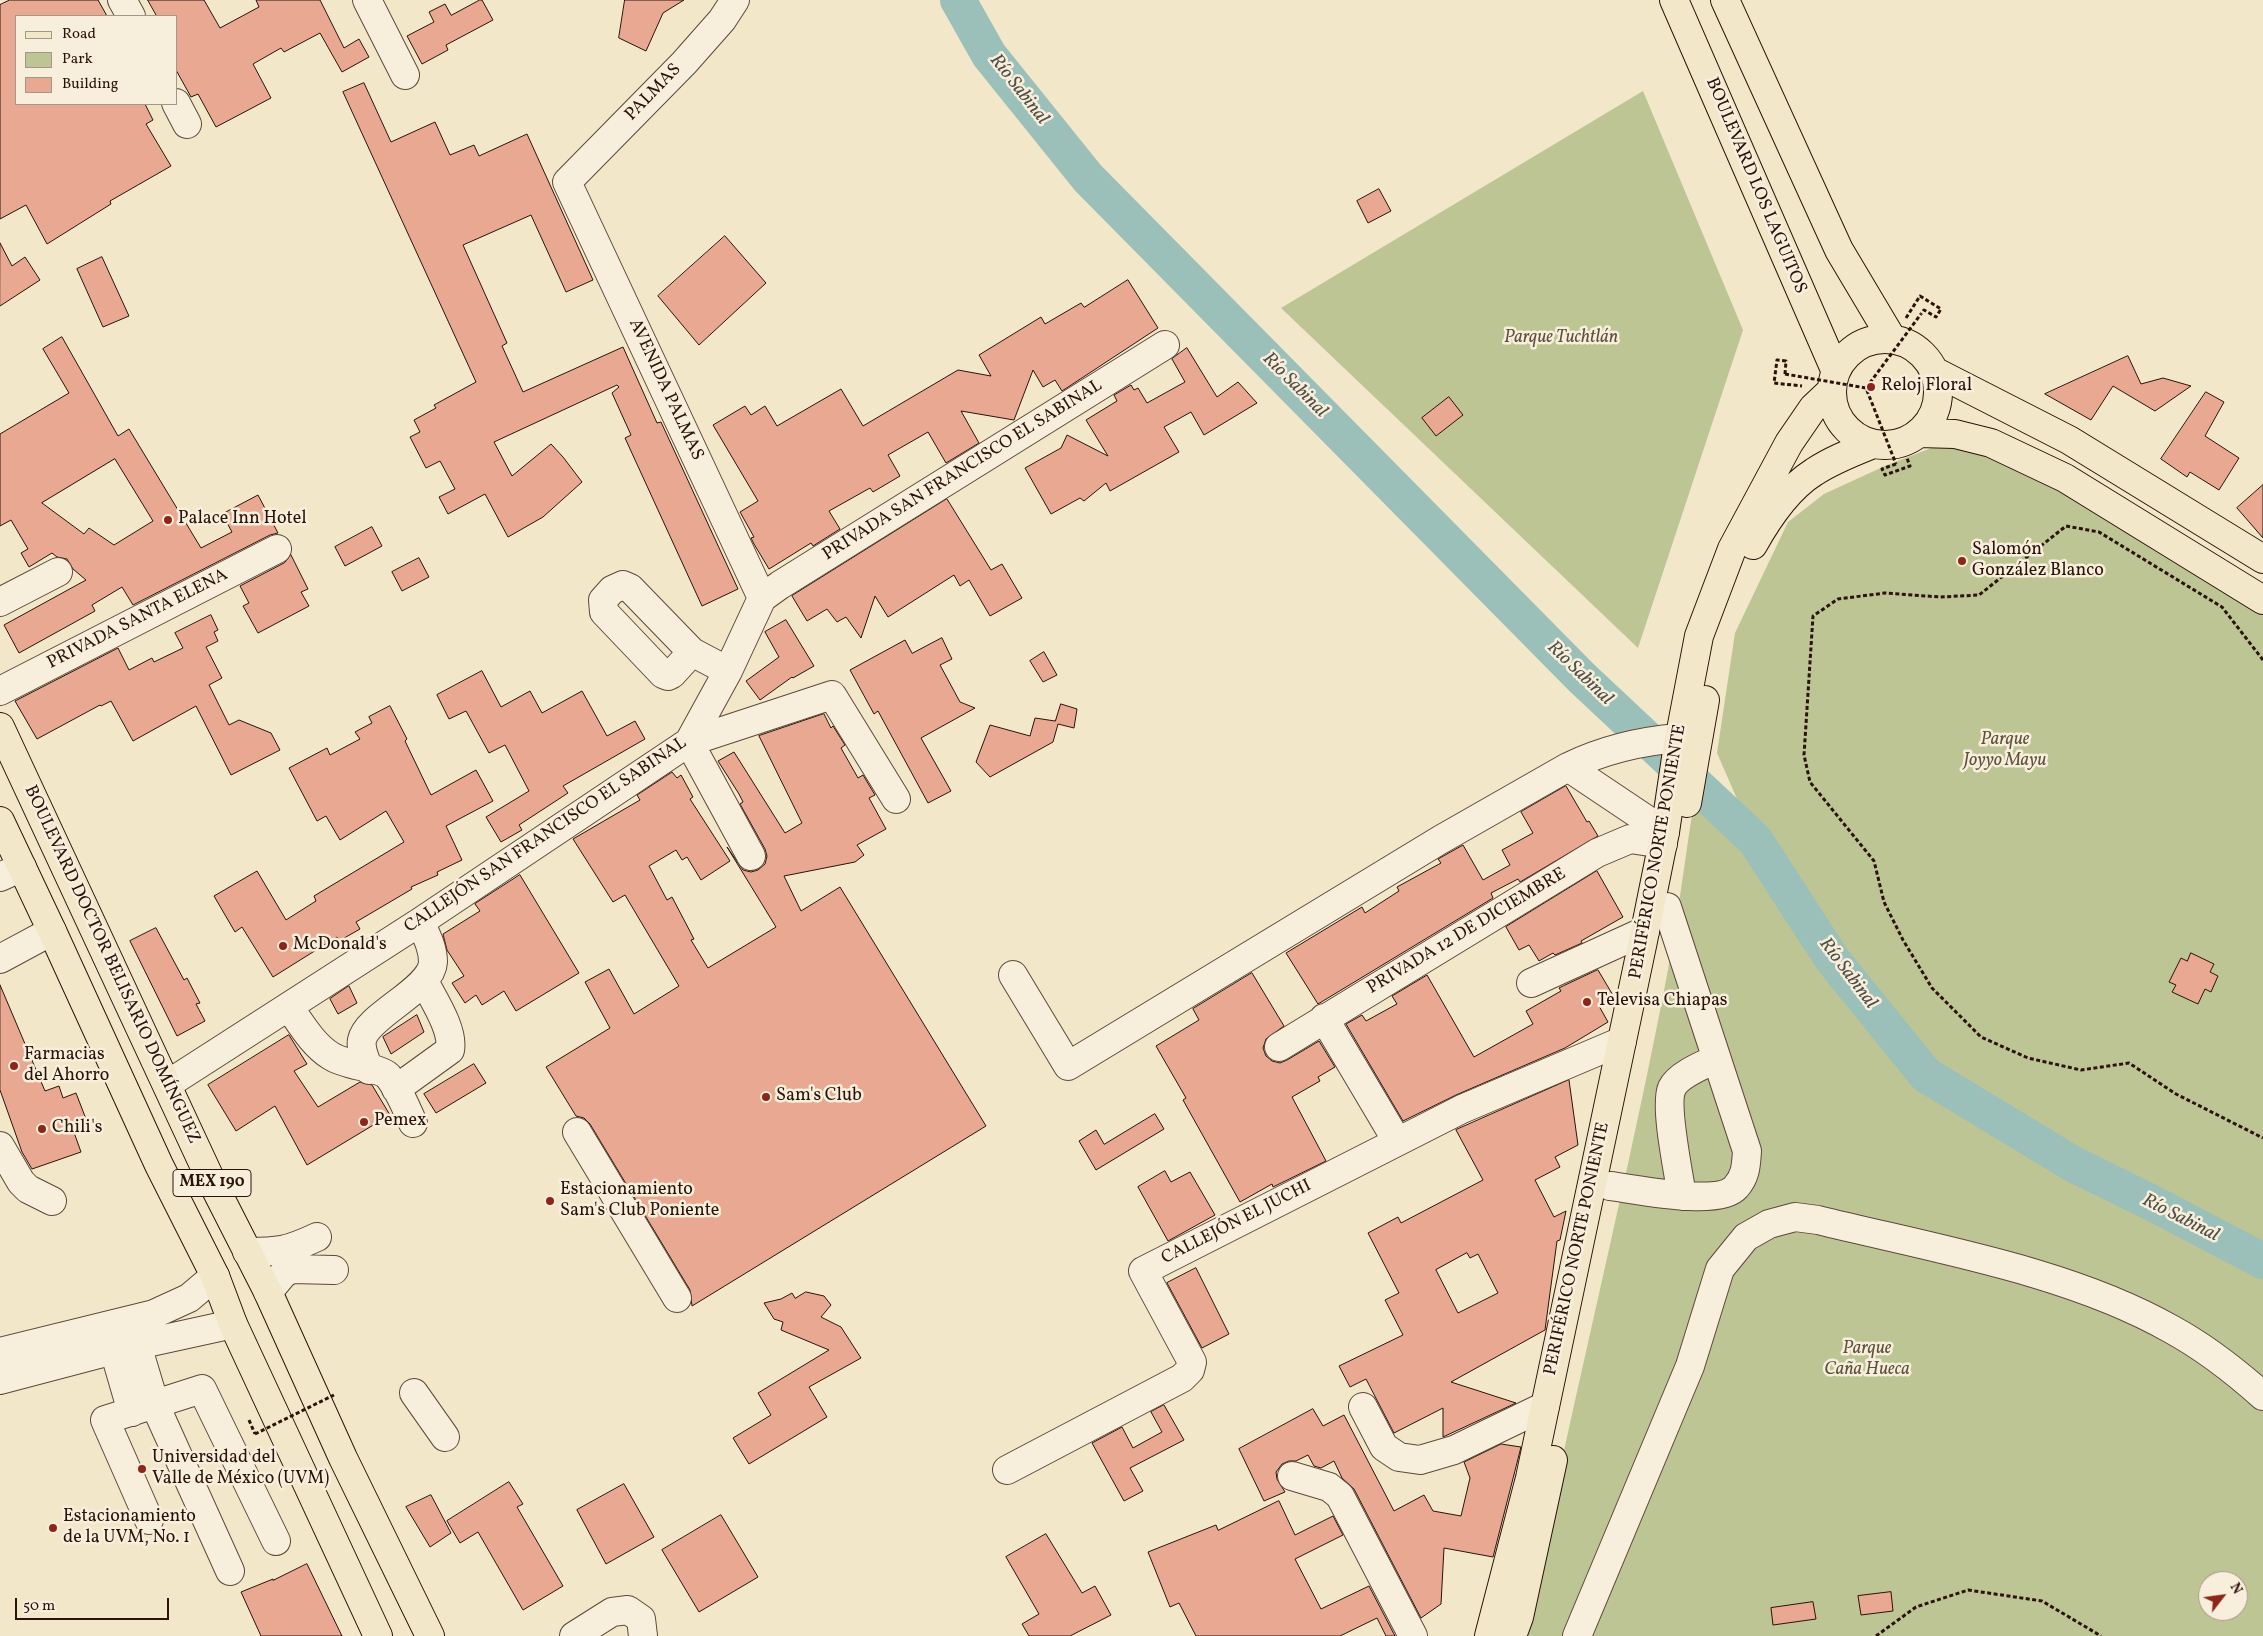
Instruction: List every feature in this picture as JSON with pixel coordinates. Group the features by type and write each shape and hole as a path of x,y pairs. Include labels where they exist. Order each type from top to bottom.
{"main road":[{"name":"BOULEVARD LOS LAGUITOS","path":"1674,0 1834,381"},
{"path":"1725,0 1839,250 1892,339"},
{"path":"1892,339 1905,343 1927,359 1934,371 1938,384 1938,398 1935,411 1929,423 1920,433 1902,442 1890,445 1873,444 1856,436 1843,424 1835,408 1834,381 1845,358 1858,346 1874,340 1892,339"},
{"path":"1934,371 2069,440 2263,559"},
{"name":"PERIFÉRICO NORTE PONIENTE","path":"1502,1631 1610,1186 1667,907 1679,798 1678,746 1699,636 1732,549 1788,442 1834,381"},
{"path":"1920,433 1955,434 1991,443 2065,478 2263,600"},
{"name":"PERIFÉRICO NORTE PONIENTE","path":"1678,746 1742,565 1766,523 1789,492 1813,472 1873,444"},
{"name":"BOULEVARD DOCTOR BELISARIO DOMÍNGUEZ","path":"0,727 168,1084 209,1176 268,1292 343,1458 430,1636"},
{"name":"PERIFÉRICO NORTE PONIENTE","path":"1502,1631 1496,1604 1530,1478 1664,838 1679,798"},
{"name":"MEX 190","path":"0,821 11,872 52,931 158,1165 215,1276 233,1324 378,1636"}],"street":[{"path":"122,0 130,15"},
{"path":"367,0 405,76"},
{"name":"PALMAS","path":"567,182 684,63 722,20 735,0"},
{"name":"AVENIDA PALMAS","path":"567,182 762,598"},
{"name":"PRIVADA SAN FRANCISCO EL SABINAL","path":"762,598 1165,345"},
{"name":"PRIVADA SANTA ELENA","path":"0,691 277,549"},
{"path":"0,602 58,572"},
{"name":"CALLEJÓN SAN FRANCISCO EL SABINAL","path":"168,1084 420,922 688,742 728,671 762,598"},
{"path":"692,652 728,671"},
{"path":"751,856 688,742 832,695 896,799"},
{"path":"1014,976 1068,1066 1256,949 1568,766 1596,754 1678,746"},
{"path":"1568,766 1664,838"},
{"name":"PRIVADA 12 DE DICIEMBRE","path":"1279,1047 1597,853 1630,839 1664,838"},
{"path":"1610,1186 1682,1196 1716,1196 1735,1189 1746,1172 1746,1151 1667,907"},
{"path":"369,1070 362,1051 362,1038 374,1022 424,981 433,964 432,948 420,922"},
{"path":"0,959 52,931"},
{"path":"1531,983 1646,931"},
{"path":"396,1089 450,1050 452,1042 449,1030 424,981"},
{"path":"288,1007 317,1045 331,1057 346,1064 369,1070 379,1070 387,1076 396,1089 413,1124"},
{"path":"1324,1018 1397,1141"},
{"name":"CALLEJÓN EL JUCHI","path":"1007,1470 1182,1378 1190,1370 1192,1362 1143,1271 1397,1141 1462,1110 1622,1041"},
{"path":"1682,1196 1669,1107 1672,1088 1688,1073 1716,1059"},
{"path":"577,1132 677,1298"},
{"path":"0,1146 21,1182 28,1189 52,1202"},
{"path":"1577,1636 1690,1366 1720,1269 1746,1237 1769,1224 1795,1217 1818,1220 1998,1263 2075,1287 2171,1328 2217,1358 2263,1396"},
{"path":"247,1252 278,1252 290,1249 316,1237"},
{"path":"268,1292 284,1273 292,1270 334,1270"},
{"path":"0,1352 154,1314 189,1298 215,1276"},
{"path":"0,1380 125,1348 233,1324"},
{"path":"125,1348 144,1409 230,1571"},
{"path":"149,1520 105,1420 202,1389 276,1541"},
{"path":"414,1393 445,1437"},
{"path":"1363,1407 1384,1447 1399,1457 1420,1460 1454,1450 1545,1406"},
{"path":"1292,1476 1329,1487 1340,1496 1413,1636"},
{"path":"574,1636 612,1612 628,1610 641,1619 643,1636"}],"path":[{"path":"1866,388 1924,310 1936,317 1940,309 1920,296"},
{"path":"1774,383 1777,360 1786,361 1785,374 1866,388"},
{"path":"1866,388 1896,464 1882,469 1885,475 1910,466"},
{"path":"2263,660 2222,607 2099,532 2066,526 1978,595 1940,596 1885,593 1838,600 1813,616 1804,756 1810,782 1874,861 1884,902 1932,988 1981,1037 2028,1058 2081,1070 2129,1062 2176,1094 2263,1138"},
{"path":"255,1434 334,1395"},
{"path":"1876,1636 1916,1607 1968,1590 2042,1601 2101,1636"}],"green space":[{"name":"Parque Tuchtlán","path":"1643,91 1743,330 1638,648 1281,308"},
{"path":"1947,442 2046,477 2263,605 2263,1636 1525,1636 1558,1476 1647,1076 1672,947 1694,801 1699,787 1754,838 1717,753 1735,633 1788,522 1824,494 1887,465"}],"building":[{"path":"10,0 98,0 106,15 15,15 15,105 146,105 153,120 146,124 171,166 110,201 111,204 47,244 26,205 0,219 0,5"},
{"path":"148,0 204,0 220,28 259,7 256,0 320,0 344,48 359,39 369,57 342,72 320,33 284,52 281,48 253,64 271,98 216,127 198,94 191,97 178,74 178,15 156,15"},
{"path":"482,0 493,20 446,45 448,50 422,64 407,36 434,22 429,12 445,4 451,15"},
{"path":"625,0 684,0 663,13 646,51 619,38"},
{"path":"364,83 391,142 435,122 450,155 474,145 479,156 527,134 593,280 566,292 531,215 463,245 507,343 502,346 523,392 623,347 657,423 661,422 738,589 702,606 625,438 631,435 612,393 619,387 617,385 494,442 512,476 551,444 582,482 543,517 508,537 485,494 448,514 439,497 455,489 440,461 426,468 410,437 420,432 414,420 436,408 434,405 476,382 343,92"},
{"path":"1379,189 1391,211 1368,223 1357,201"},
{"path":"725,236 766,283 699,345 658,296"},
{"path":"0,243 12,266 25,257 40,280 0,306"},
{"path":"102,257 129,316 103,327 77,269"},
{"path":"1128,280 1158,328 1062,391 1055,380 1043,387 1033,370 1014,420 961,411 979,443 946,463 928,432 888,455 900,476 873,492 870,488 829,511 840,529 813,546 811,543 769,569 754,544 751,538 754,537 740,512 758,501 713,425 745,406 751,415 765,406 777,426 841,389 863,426 958,370 991,376 979,355 1041,317 1045,324 1081,303 1084,307"},
{"path":"62,337 118,436 129,429 201,548 232,532 222,514 258,495 278,533 270,535 133,605 122,587 92,605 95,611 19,653 4,625 86,580 73,569 67,559 57,557 52,553 29,567 21,553 28,549 11,520 0,526 0,434 69,393 43,349","holes":["115,459 153,521 114,545 89,528 84,534 42,503"]},
{"path":"1187,348 1217,397 1238,382 1257,403 1204,435 1191,412 1164,427 1179,452 1110,491 1106,483 1084,501 1080,498 1051,514 1025,468 1061,448 1067,435 1108,456 1086,420 1117,401 1114,395 1131,385 1134,390 1138,388 1147,403 1185,382 1172,359"},
{"path":"2128,356 2141,384 2163,378 2191,386 2155,411 2113,386 2091,420 2045,394"},
{"path":"2206,392 2224,402 2205,436 2239,458 2219,490 2190,472 2187,477 2161,459"},
{"path":"1449,397 1463,415 1436,436 1422,418"},
{"path":"2263,485 2263,538 2237,508"},
{"path":"947,499 991,570 1002,564 1022,598 990,616 969,580 960,586 954,575 888,617 875,596 861,638 846,617 837,622 827,609 807,621 792,596"},
{"path":"372,527 382,546 345,566 335,547"},
{"path":"291,555 308,589 301,592 309,606 258,633 243,606 249,603 240,586 284,563"},
{"path":"419,558 429,577 402,591 392,572"},
{"path":"211,615 218,630 214,632 218,641 206,647 222,678 209,685 229,725 239,720 271,733 280,750 231,775 196,706 133,741 111,701 37,739 15,701 118,648 129,670 152,658 154,662 183,648 175,633"},
{"path":"786,620 814,666 792,677 760,700 746,681 779,657 765,632"},
{"path":"942,638 952,659 940,665 960,702 975,708 921,738 951,791 928,803 878,711 874,714 850,670 905,640 912,653"},
{"path":"1044,652 1057,675 1043,682 1030,661"},
{"path":"482,671 501,707 530,691 542,713 582,691 607,736 635,721 645,739 563,786 568,793 519,825 522,830 501,842 486,817 529,791 505,745 489,753 466,711 449,719 437,695"},
{"path":"1061,704 1077,709 1074,728 1058,724 1053,742 990,777 976,762 990,725 1030,736 1035,718 1055,721"},
{"path":"390,706 407,739 405,741 431,795 476,770 493,801 446,826 462,860 437,872 438,875 411,887 412,889 356,922 360,929 339,941 337,937 273,977 242,927 235,932 214,896 257,871 286,920 316,901 314,896 404,842 386,811 340,840 326,816 317,821 289,768 327,748 330,755 360,739 355,732 372,723 369,717"},
{"name":"Sam's Club","path":"824,714 831,728 833,726 845,745 841,748 858,778 863,775 875,795 869,798 886,829 857,845 864,855 855,862 784,876 801,911 840,887 986,1126 692,1306 690,1290 590,1124 584,1118 576,1116 546,1067 610,1028 585,982 609,969 634,1014 679,986 625,895 613,902 573,839 640,800 637,795 672,772 677,778 681,775 693,797 690,799 730,861 701,880 687,857 682,860 676,850 649,866 667,900 672,897 694,939 691,940 708,968 776,927 727,847 743,870 751,872 758,870 765,864 767,856 765,849 740,804 743,802 739,794 718,761 734,752 785,833 802,823 759,736"},
{"path":"1566,786 1587,822 1589,821 1598,836 1520,882 1518,879 1491,893 1493,898 1318,1004 1286,953 1362,907 1365,913 1399,891 1397,887 1441,863 1438,859 1463,845 1483,880 1510,865 1502,850 1533,833 1521,812"},
{"path":"1597,871 1623,917 1581,941 1582,943 1555,955 1553,953 1539,961 1529,945 1519,950 1506,927"},
{"path":"520,875 579,973 516,1011 504,991 482,1005 476,995 465,1003 452,983 464,976 447,950 443,934 480,911 475,904"},
{"path":"156,928 184,980 187,978 200,1003 196,1004 205,1021 177,1036 130,941"},
{"path":"2191,953 2214,964 2210,972 2218,976 2211,992 2205,989 2198,1004 2172,992 2176,985 2169,982 2181,958 2187,961"},
{"path":"1598,970 1614,997 1599,1006 1608,1022 1565,1048 1456,1095 1403,1121 1346,1024 1362,1015 1366,1021 1397,1004 1392,996 1427,975 1474,1057 1533,1024 1526,1011 1561,991 1559,988"},
{"path":"1252,973 1284,1026 1266,1039 1263,1048 1266,1056 1272,1061 1280,1063 1319,1041 1335,1067 1318,1077 1320,1081 1292,1097 1326,1161 1273,1187 1272,1184 1240,1202 1183,1100 1186,1098 1156,1046 1199,1020 1193,1009"},
{"path":"0,985 45,1091 59,1086 63,1098 76,1093 86,1119 71,1124 81,1152 32,1169 22,1152 0,1090"},
{"path":"349,986 357,1003 338,1014 330,999"},
{"path":"417,1015 424,1032 391,1054 383,1037"},
{"path":"289,1035 307,1064 294,1071 318,1107 360,1082 372,1085 390,1115 307,1165 275,1106 236,1131 208,1085"},
{"path":"474,1064 486,1083 436,1113 424,1094"},
{"path":"1569,1080 1578,1145 1555,1157 1560,1167 1535,1180 1554,1217 1566,1211 1560,1240 1557,1241 1545,1330 1451,1382 1516,1403 1443,1437 1443,1408 1394,1433 1366,1379 1350,1387 1339,1366 1403,1335 1385,1300 1399,1293 1368,1233 1398,1217 1401,1223 1483,1180 1456,1130","holes":["1467,1253 1470,1258 1478,1254 1498,1293 1458,1313 1436,1270"]},
{"path":"1155,1114 1164,1129 1096,1170 1079,1141 1096,1130 1104,1144"},
{"path":"1165,1171 1171,1182 1190,1172 1215,1215 1168,1241 1138,1187"},
{"path":"1196,1268 1229,1334 1202,1348 1167,1283"},
{"path":"806,1292 824,1296 831,1305 821,1317 841,1327 861,1358 809,1387 827,1417 749,1464 733,1438 771,1415 758,1393 829,1350 781,1330 783,1322 774,1319 764,1303 781,1299 792,1293 795,1298"},
{"path":"1164,1405 1184,1440 1130,1468 1143,1491 1124,1501 1092,1443 1122,1427 1133,1448 1162,1432 1151,1412"},
{"path":"1313,1409 1323,1426 1344,1415 1394,1511 1424,1495 1433,1511 1461,1516 1470,1478 1464,1462 1501,1444 1521,1447 1493,1557 1444,1548 1441,1604 1421,1618 1354,1489 1342,1478 1334,1461 1321,1468 1314,1466 1308,1455 1296,1461 1282,1464 1276,1472 1277,1479 1285,1492 1264,1501 1239,1449"},
{"path":"509,1482 523,1504 517,1507 563,1586 523,1610 478,1532 460,1543 447,1521"},
{"path":"624,1484 654,1537 606,1564 577,1510"},
{"path":"431,1495 451,1533 430,1547 406,1507"},
{"path":"1279,1501 1295,1535 1333,1516 1343,1535 1295,1559 1321,1609 1369,1586 1395,1636 1386,1636 1377,1618 1340,1636 1196,1636 1179,1603 1170,1607 1148,1552 1216,1525 1218,1530"},
{"path":"721,1515 758,1577 699,1612 662,1550"},
{"path":"1046,1534 1082,1593 1095,1586 1111,1615 1070,1636 1029,1636 1022,1624 1039,1614 1006,1557"},
{"path":"307,1564 342,1636 261,1636 241,1592"},
{"path":"1891,1592 1893,1611 1861,1615 1858,1596"},
{"path":"1813,1602 1816,1619 1773,1625 1771,1608"}],"waterway":[{"name":"Río Sabinal","path":"958,0 989,55 1088,178 1582,678 1755,840 1832,959 1926,1075 2073,1164 2263,1261"}],"place":[{"name":"Reloj Floral","path":"1871,387"},
{"name":"Palace Inn Hotel","path":"168,520"},
{"name":"Salomón González Blanco","path":"1962,561"},
{"name":"McDonald's","path":"283,946"},
{"name":"Televisa Chiapas","path":"1587,1002"},
{"name":"Farmacias del Ahorro","path":"14,1066"},
{"name":"Sam's Club","path":"766,1097"},
{"name":"Pemex","path":"364,1122"},
{"name":"Chili's","path":"42,1129"},
{"name":"Estacionamiento Sam's Club Poniente","path":"550,1201"},
{"name":"Universidad del Valle de México (UVM)","path":"142,1469"},
{"name":"Estacionamiento de la UVM, No. 1","path":"53,1528"}],"park label":[{"name":"Parque Joyyo Mayu","path":"2005,751"},
{"name":"Parque Caña Hueca","path":"1867,1360"}]}
